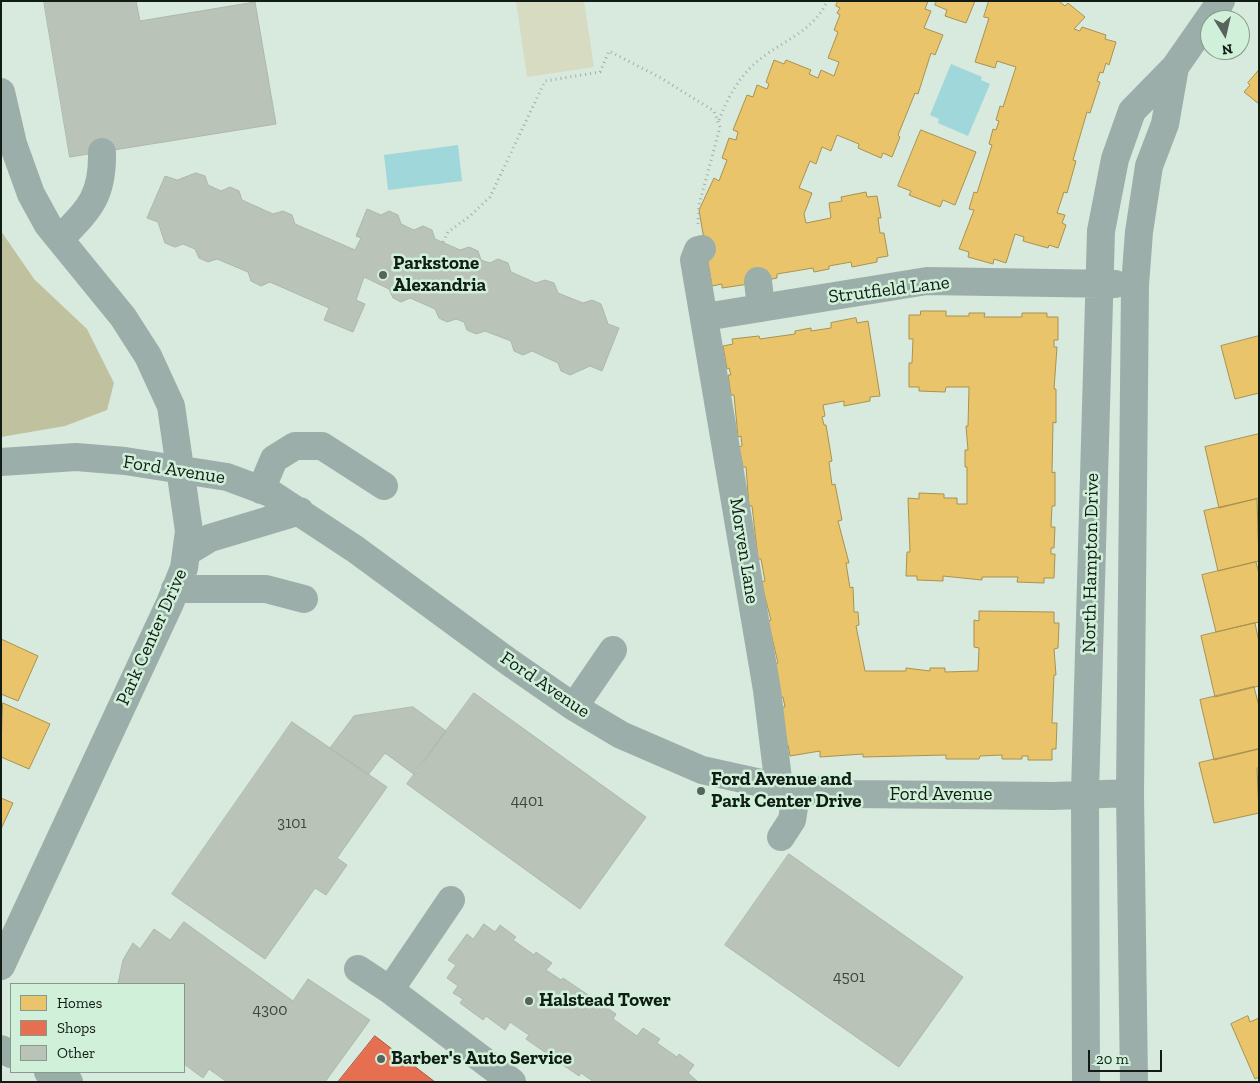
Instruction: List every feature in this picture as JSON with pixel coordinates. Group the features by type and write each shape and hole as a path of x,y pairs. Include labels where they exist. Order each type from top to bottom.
{"main road":[{"path":"50,1073 70,1082"}],"street":[{"name":"North Hampton Drive","path":"1086,1082 1085,793 1098,283 1101,231 1114,159 1132,111 1175,67 1221,1"},
{"name":"North Hampton Drive","path":"1134,1082 1130,792 1135,285 1139,232 1149,166 1165,124 1175,67"},
{"name":"Park Center Drive","path":"1,92 13,144 31,194 48,225 113,302 162,383 171,406 189,531 187,552 176,590 1,966"},
{"path":"60,239 91,207 103,175 102,152"},
{"name":"Morven Lane","path":"700,249 694,260 704,317 724,388 788,787 792,820 781,837"},
{"path":"758,281 762,308"},
{"name":"Strutfield Lane","path":"704,317 927,281 1135,285"},
{"path":"261,490 274,459 295,446 322,446 384,486"},
{"name":"Ford Avenue","path":"1,462 76,457 181,469 227,477 261,490 300,511 574,707 621,735 702,770 788,787 854,794 1052,796 1130,792"},
{"path":"187,552 210,538 300,511"},
{"path":"176,590 266,589 304,599"},
{"path":"574,707 613,650"},
{"path":"390,990 452,900"},
{"path":"358,969 390,990 512,1082"}],"path":[{"path":"719,120 730,93 752,66 800,32 823,11 827,1"},
{"path":"443,242 448,232 470,216 490,197 545,81 600,72 609,51 661,78 714,110 719,120 720,127 715,150 699,206 700,249"}],"green space":[{"path":"516,1 584,1 594,67 527,77"},
{"path":"1,231 34,279 87,329 114,383 107,410 65,426 1,437"}],"water":[{"path":"951,64 982,77 981,80 990,84 968,136 938,123 939,119 930,115"},
{"path":"458,145 462,181 388,190 384,155"}],"building: Homes":[{"path":"838,1 928,1 925,9 931,11 924,28 943,35 935,55 931,53 918,94 915,93 898,135 900,137 892,157 883,153 881,158 858,148 859,144 837,135 831,151 822,147 816,164 810,161 799,188 812,193 804,214 806,223 831,218 829,203 842,201 841,197 866,192 867,197 877,196 881,218 878,218 880,233 884,233 888,256 877,258 877,262 852,267 851,262 829,266 829,269 814,272 813,268 777,274 777,278 749,284 722,288 722,284 712,286 699,210 714,178 719,181 727,160 722,158 729,138 736,140 738,132 733,130 747,95 753,97 757,85 767,89 769,84 766,82 774,60 784,64 786,60 811,70 809,74 818,78 821,70 834,76 839,62 828,58 838,32 834,30 840,15 837,13 840,8 836,6"},
{"path":"937,1 975,1 966,23 945,16 947,10 935,5"},
{"path":"989,1 1059,1 1065,6 1068,3 1085,17 1074,29 1080,31 1082,27 1106,35 1105,39 1116,42 1109,65 1106,63 1103,73 1100,72 1097,81 1100,82 1090,113 1087,112 1073,160 1076,161 1067,193 1064,192 1057,213 1065,215 1062,223 1066,225 1058,248 1049,245 1048,248 1023,241 1024,237 1015,234 1006,263 994,259 993,264 968,257 969,252 959,249 974,210 969,209 974,192 977,193 992,145 989,144 993,129 996,130 999,121 996,120 1000,106 1003,107 1016,67 997,61 995,68 975,62 989,18 984,17"},
{"path":"1259,70 1259,104 1244,92 1250,85 1248,83"},
{"path":"921,130 976,152 955,205 943,200 940,207 909,195 911,191 898,186"},
{"path":"921,311 946,311 946,316 969,316 969,313 985,313 984,317 1022,317 1022,313 1047,313 1047,317 1058,317 1058,340 1054,340 1054,347 1057,347 1054,389 1056,389 1056,423 1053,422 1052,473 1055,472 1055,506 1052,506 1051,527 1055,527 1054,548 1051,548 1051,554 1055,554 1054,578 1044,578 1044,583 1017,582 1018,577 982,577 982,580 943,576 943,581 917,580 917,576 906,576 907,552 910,552 908,498 919,499 919,493 944,494 944,498 957,498 957,504 967,504 965,450 968,450 966,426 968,426 969,387 946,387 945,392 919,391 919,387 909,387 909,363 912,363 913,339 909,339 909,315 920,315"},
{"path":"856,318 857,323 868,321 880,396 870,397 870,401 844,406 844,401 823,405 825,416 822,417 824,425 826,425 832,461 829,462 832,485 835,484 842,520 838,521 849,563 846,563 850,588 853,587 854,612 858,612 859,625 856,626 865,671 906,671 906,668 930,671 930,668 945,668 945,672 978,671 979,648 974,647 974,620 979,621 979,611 1054,612 1054,623 1059,623 1058,648 1054,649 1056,675 1054,675 1052,723 1057,723 1056,749 1052,749 1052,760 1028,760 1028,756 1022,756 1022,759 1002,759 1002,755 980,756 979,759 946,759 946,755 863,757 863,754 820,757 820,751 790,756 788,745 784,746 782,707 785,707 783,697 780,698 775,664 778,663 768,621 771,620 761,582 765,581 761,559 758,559 752,506 749,506 746,467 743,467 739,447 742,446 741,436 738,437 734,395 731,395 728,375 731,375 729,368 727,369 723,346 733,344 732,339 759,336 760,339 795,334 795,331 811,328 811,331 831,328 831,323"},
{"path":"1259,336 1259,393 1235,399 1221,346"},
{"path":"1259,434 1259,498 1219,508 1205,447"},
{"path":"1257,499 1259,561 1218,571 1204,511"},
{"path":"1256,562 1259,574 1259,622 1216,632 1202,575"},
{"path":"1255,623 1259,642 1259,686 1215,697 1201,636"},
{"path":"1,639 38,656 18,701 1,694"},
{"path":"1254,687 1259,706 1259,749 1214,760 1200,700"},
{"path":"3,703 50,724 29,769 1,757"},
{"path":"1259,749 1259,767 1257,768 1259,813 1214,823 1199,763"},
{"path":"1,798 13,803 1,829"},
{"path":"1248,1016 1250,1022 1259,1018 1259,1077 1255,1079 1231,1024"}],"building: Shops":[{"name":"Barber's Auto Service","path":"375,1036 435,1082 338,1082"}],"building: Other":[{"path":"44,1 136,1 140,21 255,2 276,124 70,157"},
{"name":"Parkstone Alexandria","path":"196,173 205,176 208,185 221,191 230,187 239,191 242,200 273,214 283,211 292,215 295,224 355,250 361,238 356,236 367,209 381,215 389,211 398,215 401,224 414,230 423,226 432,230 435,239 460,250 469,247 478,251 481,260 490,263 498,259 508,263 511,272 536,283 545,280 554,283 558,293 583,303 592,300 601,304 608,324 619,328 602,371 590,366 570,375 561,371 558,363 532,351 523,355 514,351 511,341 485,331 476,334 467,330 464,322 456,319 447,322 439,318 435,309 410,298 401,302 393,298 389,289 364,277 356,300 365,304 353,332 324,320 329,308 270,282 261,286 251,281 248,272 217,259 208,262 199,258 195,249 183,244 175,247 165,243 158,222 147,218 165,176 177,180"},
{"path":"474,693 646,817 580,909 407,784"},
{"path":"413,707 446,731 415,775 385,753 368,775 330,748 354,716"},
{"path":"292,722 387,787 337,858 347,865 326,895 315,888 265,959 172,894"},
{"path":"789,854 963,977 899,1067 725,945"},
{"path":"184,922 293,1001 308,979 370,1020 325,1082 227,1082 209,1069 203,1078 185,1065 185,983 118,983 123,960 133,943 140,949 154,929 170,940"},
{"name":"Halstead Tower","path":"484,924 495,932 500,925 516,937 513,940 534,955 536,952 552,963 546,970 561,980 563,978 616,1014 613,1019 637,1036 643,1028 660,1039 657,1043 677,1057 679,1054 694,1065 688,1073 698,1082 594,1082 581,1073 579,1076 526,1039 529,1035 510,1022 505,1030 486,1016 483,1020 460,1003 463,999 453,993 458,986 447,978 456,965 448,960 467,934 473,939"}],"place":[{"name":"Parkstone Alexandria","path":"383,275"},
{"name":"Ford Avenue and Park Center Drive","path":"701,791"},
{"name":"Halstead Tower","path":"529,1001"},
{"name":"Barber's Auto Service","path":"381,1059"}]}
